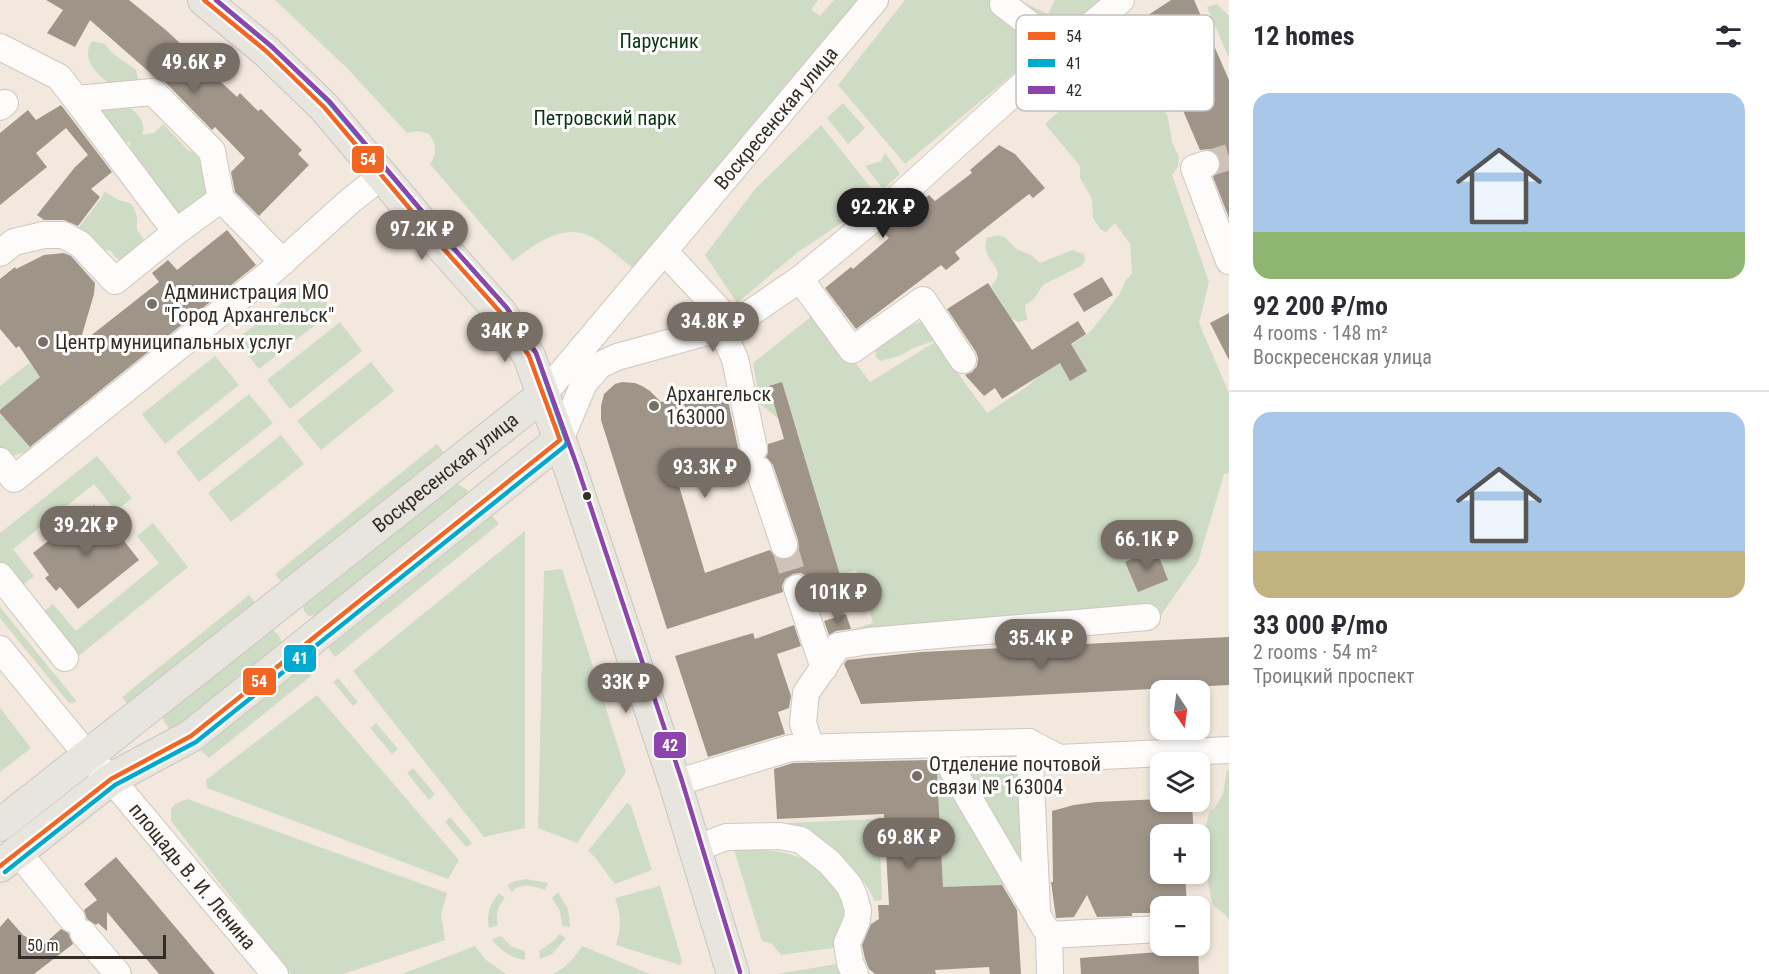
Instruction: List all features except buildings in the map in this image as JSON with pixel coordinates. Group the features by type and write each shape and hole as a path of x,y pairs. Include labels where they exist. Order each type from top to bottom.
{"main road":[{"path":"204,0 280,64 324,107 511,327 529,356 560,440 675,783 733,974"},
{"name":"Воскресенская улица","path":"0,825 543,395"},
{"path":"9,859 111,779 190,736 560,440"}],"street":[{"name":"Воскресенская улица","path":"543,395 875,0"},
{"path":"1103,15 1121,0"},
{"path":"1003,4 1017,15"},
{"path":"0,47 59,77 176,232"},
{"path":"560,440 584,383 600,365 617,357 727,327 800,279 890,205 1016,91"},
{"path":"76,99 153,92 212,151 221,199 283,262"},
{"path":"1206,165 1194,168 1229,261"},
{"path":"0,461 14,479 283,262 350,201 383,175"},
{"path":"1,250 14,242 44,235 63,234 80,244 115,281 221,199"},
{"path":"664,251 727,327 757,460 784,545"},
{"path":"800,279 852,350 923,300 963,360"},
{"path":"0,576 65,658"},
{"path":"797,588 824,668"},
{"path":"811,748 803,723 806,693 838,646 1147,617"},
{"name":"площадь В. И. Ленина","path":"0,649 88,756 111,779 275,974"},
{"path":"675,783 791,748 1029,742 1059,758 1229,750"},
{"path":"1029,742 1043,926 1050,974"},
{"path":"938,745 1043,926"},
{"path":"695,849 726,837 780,836 801,840 829,862 849,885 854,896 858,910 857,920 847,943 850,963 855,974"},
{"path":"9,859 77,926 118,974"},
{"path":"1043,926 1150,929"}],"green space":[{"name":"Петровский парк","path":"275,0 818,0 811,10 820,16 834,0 862,0 842,23 834,26 836,28 633,268 592,237 571,232 540,242 513,261 430,164 435,149 429,134 418,131 407,133 347,68"},
{"path":"905,0 1018,0 1048,14 1055,0 1102,0 1084,15 1016,15 1016,72 905,164 838,85"},
{"path":"1217,4 1229,16 1229,58 1214,23 1214,15 1210,15 1207,7"},
{"path":"92,41 105,44 111,52 136,70 139,82 114,88 90,61 88,55"},
{"path":"843,103 865,128 848,144 827,118"},
{"path":"128,106 142,123 142,135 154,133 163,124 201,160 201,170 208,180 208,196 183,219 129,160 130,142 124,143 97,109"},
{"path":"1059,111 1164,111 1168,117 1172,142 1179,157 1178,167 1172,175 1209,282 1199,323 1229,393 1229,473 1224,474 1198,562 1154,625 855,643 851,630 873,623 856,570 840,575 798,434 760,404 753,363 817,312 870,382 935,342 987,413 1028,386 1070,346 1091,331 1132,274 1130,244 1115,223 1106,232 1101,230 1093,218 1092,199 1080,178 1080,166 1045,124"},
{"path":"821,125 879,198 798,252 737,303 705,255 756,188"},
{"path":"885,153 900,174 883,189 865,166 881,161"},
{"path":"104,191 118,200 130,203 137,217 137,230 143,238 144,244 122,262 111,251 95,249 73,235 103,196"},
{"path":"998,235 1006,238 1016,249 1031,255 1040,263 1072,250 1084,254 1085,261 1081,266 1043,285 1034,299 1025,305 1027,320 1018,322 1011,318 991,286 997,279 998,273 988,256 986,245 987,238"},
{"path":"309,281 333,311 259,369 236,340"},
{"path":"923,321 936,340 911,349 902,355 881,361 876,357 875,348 906,327"},
{"path":"340,322 362,351 290,409 267,380"},
{"path":"215,356 239,385 165,444 142,414"},
{"path":"371,362 394,391 321,450 297,421"},
{"path":"29,363 34,368 38,365 46,372 0,410 0,386"},
{"path":"249,394 273,423 199,482 176,452"},
{"path":"0,413 34,450 8,457 0,447"},
{"path":"281,435 304,464 231,522 208,493"},
{"path":"437,444 446,455 284,585 275,574"},
{"path":"97,456 132,498 116,511 94,484 13,549 34,576 19,588 0,565 0,533"},
{"path":"454,483 467,490 467,496 317,615 309,616 304,611 303,603"},
{"path":"490,513 499,524 335,657 326,645"},
{"path":"153,523 188,567 75,659 40,615 53,604 76,631 159,563 137,536"},
{"path":"525,531 525,828 484,837 353,671"},
{"path":"562,569 626,772 577,843 538,828 544,571"},
{"path":"249,595 258,605 130,707 122,697"},
{"path":"0,607 77,702 69,703 0,618"},
{"path":"269,629 278,635 282,646 175,730 169,729 163,720 164,714"},
{"path":"302,665 311,676 209,758 198,748"},
{"path":"338,678 358,702 353,706 333,682"},
{"path":"317,695 459,860 448,879 207,788 206,780"},
{"path":"0,708 31,748 0,772"},
{"path":"376,723 398,749 392,754 370,728"},
{"path":"1021,752 1023,869 965,771 965,755"},
{"path":"936,753 1007,884 1003,885 1003,897 943,887"},
{"path":"413,768 435,794 429,800 407,773"},
{"path":"1227,770 1229,770 1229,919 1212,904 1208,884 1210,824 1206,824 1210,810 1214,809 1223,794"},
{"path":"187,799 447,893 441,915 445,940 343,974 291,974 171,821 171,809 175,804"},
{"path":"627,803 631,806 652,870 615,884 588,851"},
{"path":"450,817 472,843 466,847 445,822"},
{"path":"879,819 882,900 875,901 859,875 838,853 814,835 787,823"},
{"path":"749,848 777,851 795,856 811,863 827,877 849,905 840,947 781,955 772,944 762,941 734,850"},
{"path":"526,879 548,883 545,890 523,886 512,892 507,885"},
{"path":"660,886 682,961 680,965 616,945 620,922 615,898"},
{"path":"558,892 568,909 570,927 562,926 560,911 552,898"},
{"path":"499,893 505,898 498,910 498,925 489,928 490,909"},
{"path":"559,934 566,938 552,954 540,959 539,951 555,940"},
{"path":"501,936 512,947 525,951 525,960 511,956 492,939"},
{"path":"475,946 486,960 506,974 402,974"},
{"path":"582,946 650,974 553,974 562,969"},
{"path":"843,963 848,974 777,974"}],"tunnel":[{"path":"1206,164 1229,157"},
{"path":"784,545 797,588"}],"transit line":[{"name":"54","path":"0,866 111,779 191,736 560,440 529,356 501,313 324,107 266,51 204,0"},
{"name":"41","path":"5,872 115,785 196,742 565,446 567,442 536,353 507,308 329,102 271,46 216,0"},
{"name":"42","path":"216,0 271,46 330,102 507,308 536,353 577,466 682,781 740,972"}],"place":[{"name":"Администрация МО \"Город Архангельск\"","path":"152,304"},
{"name":"Центр муниципальных услуг","path":"43,342"},
{"name":"Архангельск 163000","path":"654,406"},
{"name":"Отделение почтовой связи № 163004","path":"917,776"}],"park label":[{"name":"Парусник","path":"659,41"}]}
